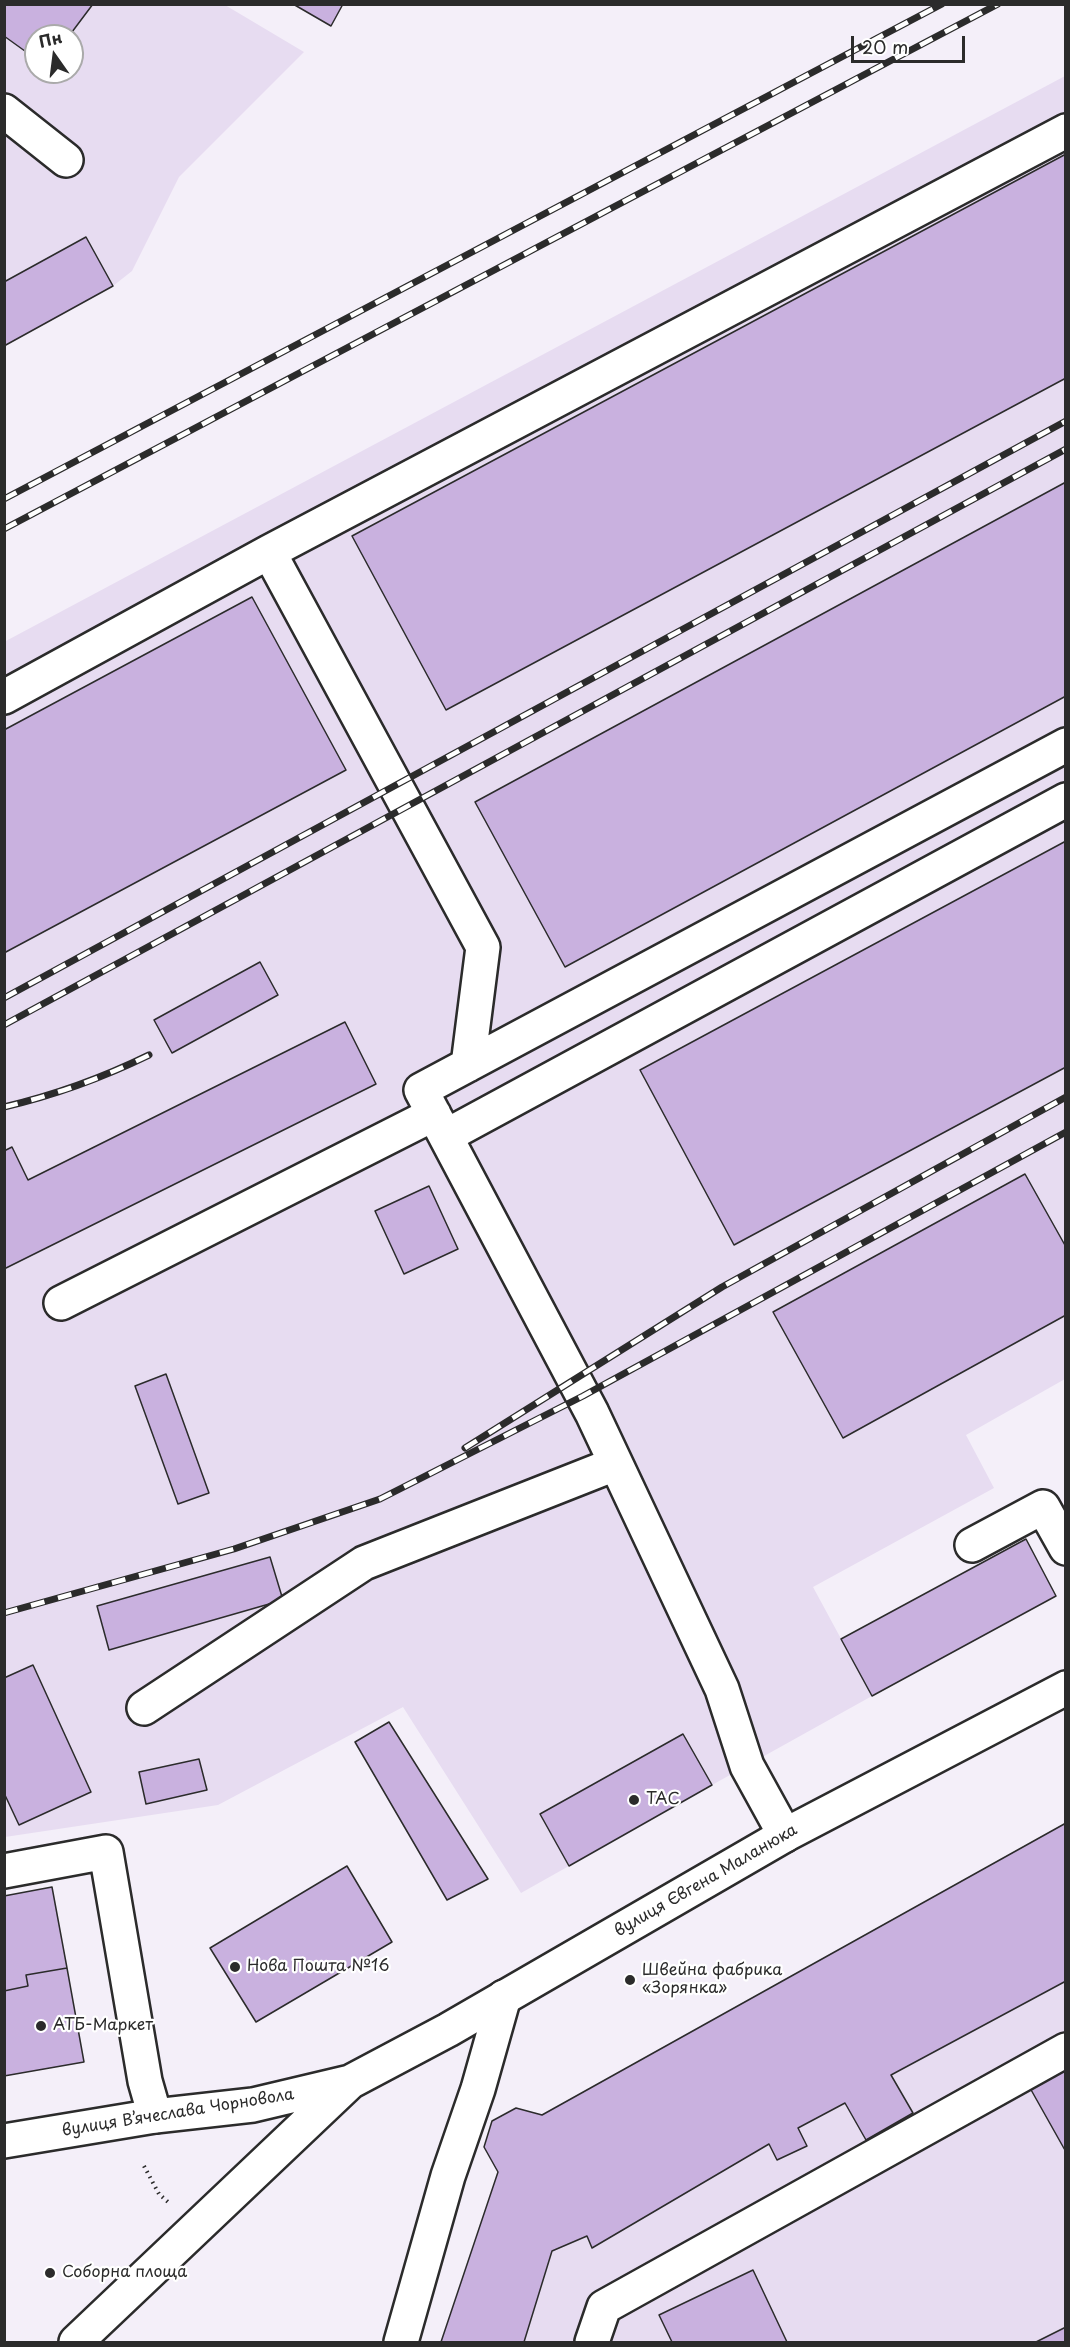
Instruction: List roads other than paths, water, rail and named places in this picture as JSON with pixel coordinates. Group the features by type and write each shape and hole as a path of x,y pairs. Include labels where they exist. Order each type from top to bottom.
{"main road":[{"path":"4,111 66,160"},
{"path":"4,698 269,552 1065,131"},
{"path":"269,552 483,947 468,1065"},
{"path":"785,1835 747,1766 722,1689 592,1413 422,1090 1065,744"},
{"path":"61,1303 440,1125 1065,800"},
{"path":"144,1708 364,1563 615,1464"},
{"path":"972,1545 1043,1507 1065,1548"},
{"name":"вулиця Євгена Маланюка","path":"350,2082 504,1997 785,1835 1065,1688"},
{"path":"4,1870 106,1852 145,2081 155,2116"},
{"path":"401,2343 448,2176 478,2089 504,1997"},
{"path":"592,2343 604,2307 1065,2050"},
{"path":"76,2343 350,2082"},
{"name":"вулиця Вʼячеслава Чорновола","path":"4,2141 155,2116 252,2105 350,2082"}],"railway":[{"path":"4,499 942,4"},
{"path":"4,529 998,4"},
{"path":"4,998 1066,421"},
{"path":"4,1025 1066,449"},
{"path":"4,1107 78,1085 149,1055"},
{"path":"465,1448 722,1287 1066,1097"},
{"path":"4,1613 234,1549 380,1499 583,1396 1066,1132"}],"place":[{"name":"ТАС","path":"634,1800"},
{"name":"Нова Пошта №16","path":"235,1967"},
{"name":"Швейна фабрика «Зорянка»","path":"630,1980"},
{"name":"АТБ-Маркет","path":"41,2026"},
{"name":"Соборна площа","path":"50,2273"}]}
